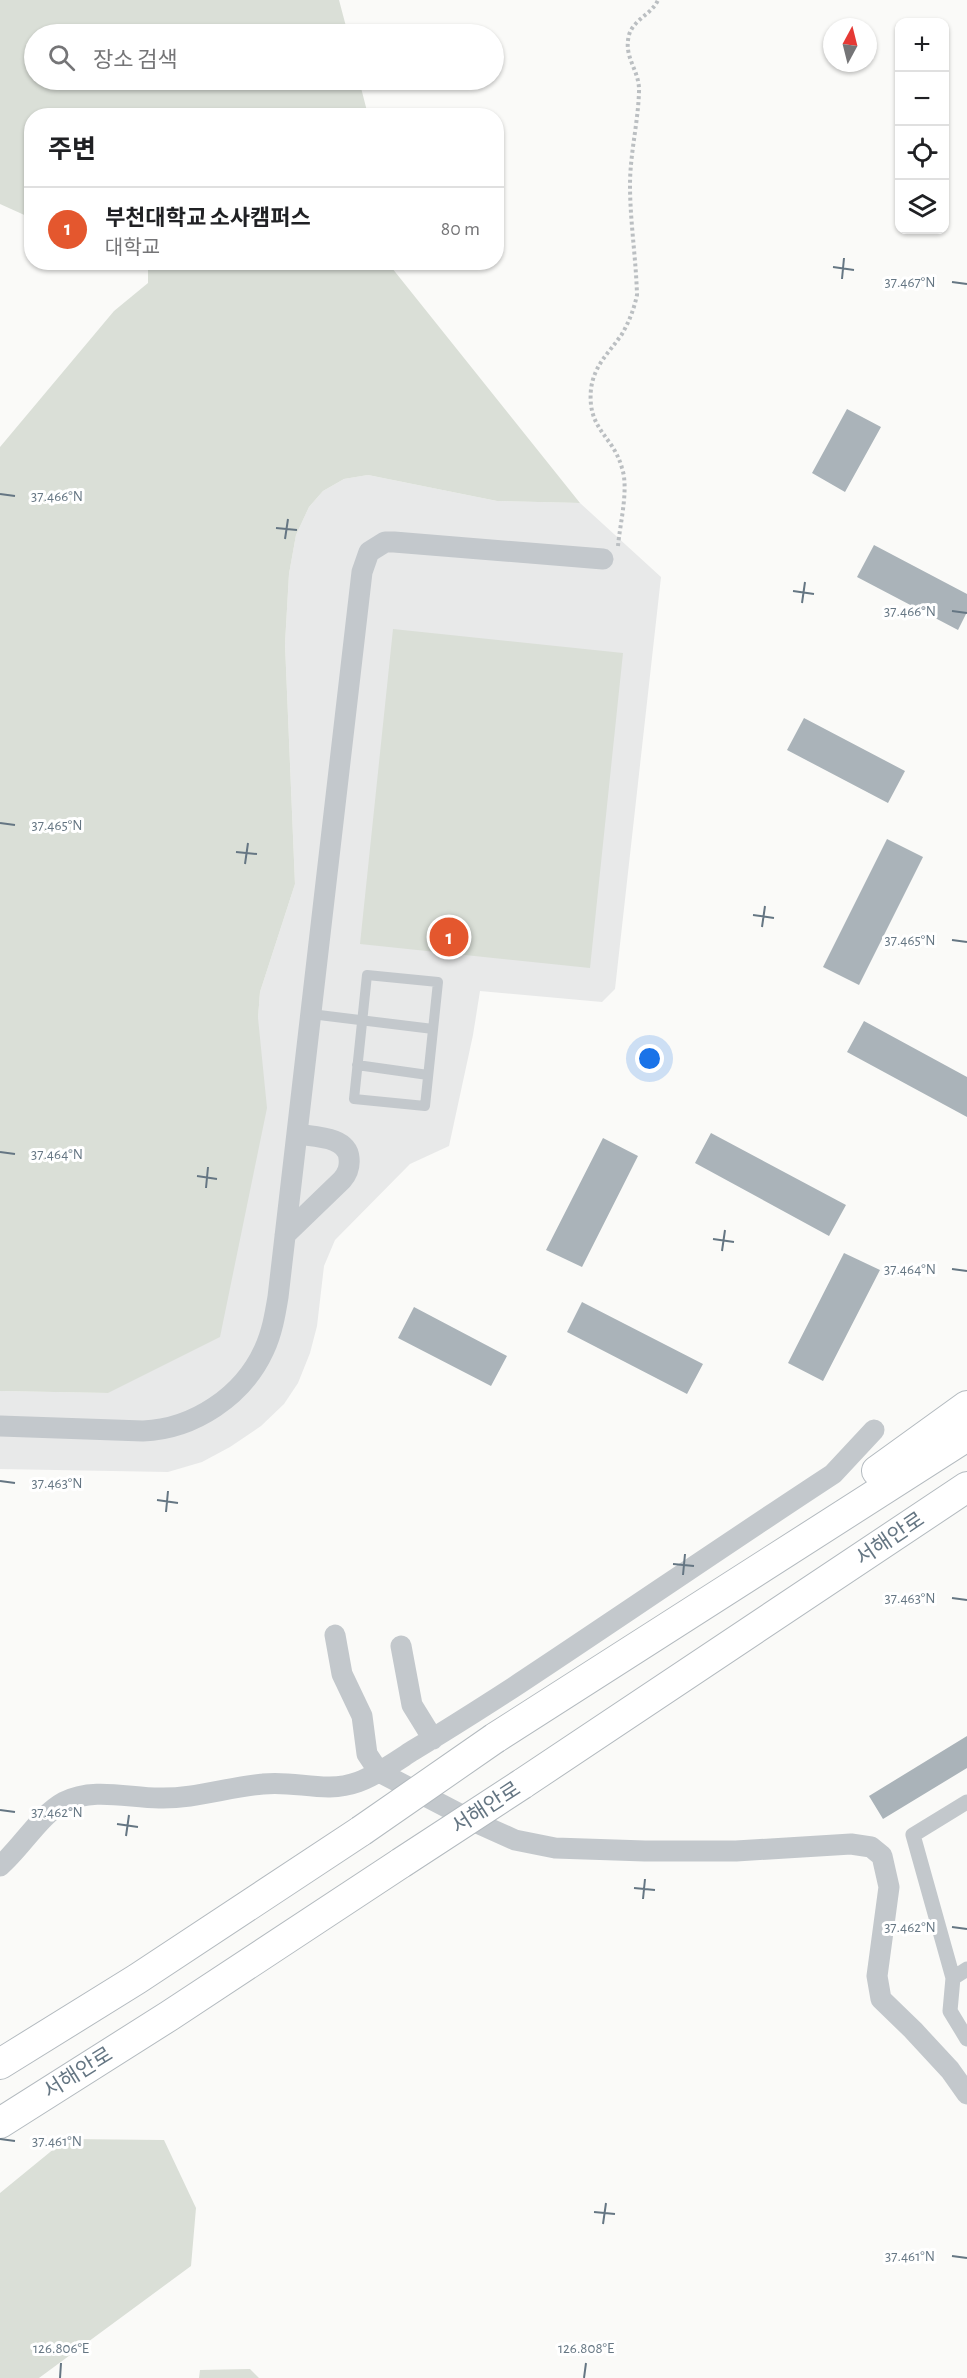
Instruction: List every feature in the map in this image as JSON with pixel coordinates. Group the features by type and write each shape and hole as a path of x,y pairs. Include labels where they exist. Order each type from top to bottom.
{"main road":[{"path":"725,1591 837,1500 967,1406"},
{"path":"0,2064 137,1979 361,1831 495,1738 967,1436"},
{"name":"서해안로","path":"0,2123 169,2016 522,1784 967,1487"},
{"path":"752,1630 931,1534 967,1511"}],"street":[{"path":"0,1426 159,1431 174,1427 215,1407 245,1381 264,1350 275,1316 362,572 369,552 385,542 394,542 603,559"},
{"path":"285,1235 348,1174 350,1165 345,1147 338,1142 297,1134"},
{"path":"0,1866 14,1854 44,1819 64,1802 76,1799 118,1794 158,1798 188,1797 266,1783 338,1787 358,1782 379,1772 597,1632 833,1474 874,1430"},
{"path":"335,1635 342,1674 362,1716 367,1754 379,1772 515,1840 555,1848 736,1851 851,1844 871,1847 882,1856 888,1887 877,1976 881,1999 950,2070 967,2094"},
{"path":"401,1646 412,1705 432,1739"},
{"path":"967,1802 913,1835 953,1978 950,2011 967,2039"},
{"path":"953,1978 967,1969"}],"lane":[{"path":"367,975 438,982 433,1029 425,1106 354,1099 367,975"},
{"path":"311,1014 433,1029"},
{"path":"357,1065 428,1075"}],"path":[{"path":"603,559 616,560 624,484 620,459 595,423 591,407 591,392 596,368 622,334 634,310 637,295 630,184 639,90 635,71 628,58 627,46 631,28 654,9 658,0"}],"shaded area":[{"path":"0,0 339,0 345,24 24,24 24,90 362,90 366,108 24,108 24,215 0,204"},
{"path":"148,270 394,270 580,503 497,501 368,475 344,479 323,491 309,507 296,535 289,574 285,644 295,884 260,992 258,1018 267,1108 220,1337 108,1393 0,1391 0,447 114,311 148,283"},
{"path":"368,475 497,501 580,503 661,577 615,989 602,1002 480,991 449,1146 410,1164 335,1240 324,1266 317,1326 310,1353 298,1383 284,1404 261,1426 202,1462 168,1472 0,1469 0,1391 108,1393 258,1018 260,992 295,884 285,644 289,574 296,535 309,507 323,491 344,479"},
{"path":"393,629 623,653 590,968 360,944"},
{"path":"66,2139 164,2140 196,2208 191,2266 39,2378 0,2378 0,2193"},
{"path":"250,2369 259,2378 199,2378 200,2370"}],"building":[{"path":"847,409 881,427 845,492 812,473"},
{"path":"874,545 967,594 967,612 958,630 857,577"},
{"path":"804,718 905,771 888,803 787,750"},
{"path":"887,839 923,857 859,985 823,967"},
{"path":"864,1021 967,1077 967,1117 847,1052"},
{"path":"711,1133 846,1205 829,1236 695,1163"},
{"path":"603,1138 638,1156 582,1267 546,1250"},
{"path":"844,1253 880,1270 823,1381 788,1363"},
{"path":"582,1302 703,1364 687,1394 567,1332"},
{"path":"414,1307 507,1356 491,1386 398,1338"},
{"path":"967,1736 967,1768 883,1819 869,1796"}],"place":[{"name":"부천대학교 소사캠퍼스","path":"449,937"}]}
